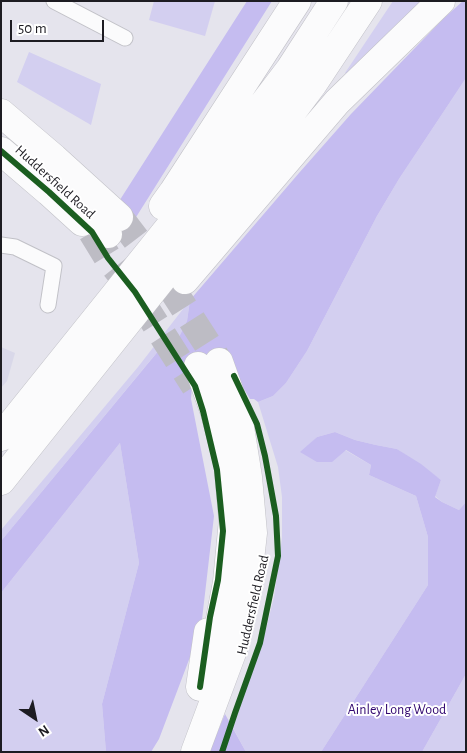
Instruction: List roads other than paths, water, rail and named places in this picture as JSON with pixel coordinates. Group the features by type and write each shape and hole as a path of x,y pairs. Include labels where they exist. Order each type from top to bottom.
{"highway":[{"path":"1,426 47,358 173,192 297,1"},
{"path":"1,436 214,169 290,69 334,1"},
{"path":"1,481 240,182 312,84 368,1"},
{"path":"52,418 184,281 336,102 441,1"},
{"name":"Huddersfield Road","path":"1,113 54,158 106,228"},
{"name":"Huddersfield Road","path":"1,138 47,175 99,224 106,228"},
{"name":"Huddersfield Road","path":"1,151 50,192 106,228"},
{"path":"195,752 233,650 237,584 234,520 228,464 204,371 203,411 217,470 223,531 218,580 210,618 200,687"},
{"path":"176,752 237,584"}],"street":[{"path":"54,1 125,38"},
{"path":"1,245 15,247 54,266 48,305"}],"tunnel":[{"path":"119,217 161,272 219,362"},
{"path":"92,232 108,258 135,292 195,386"}],"park label":[{"name":"Ainley Long Wood","path":"397,710"}]}
